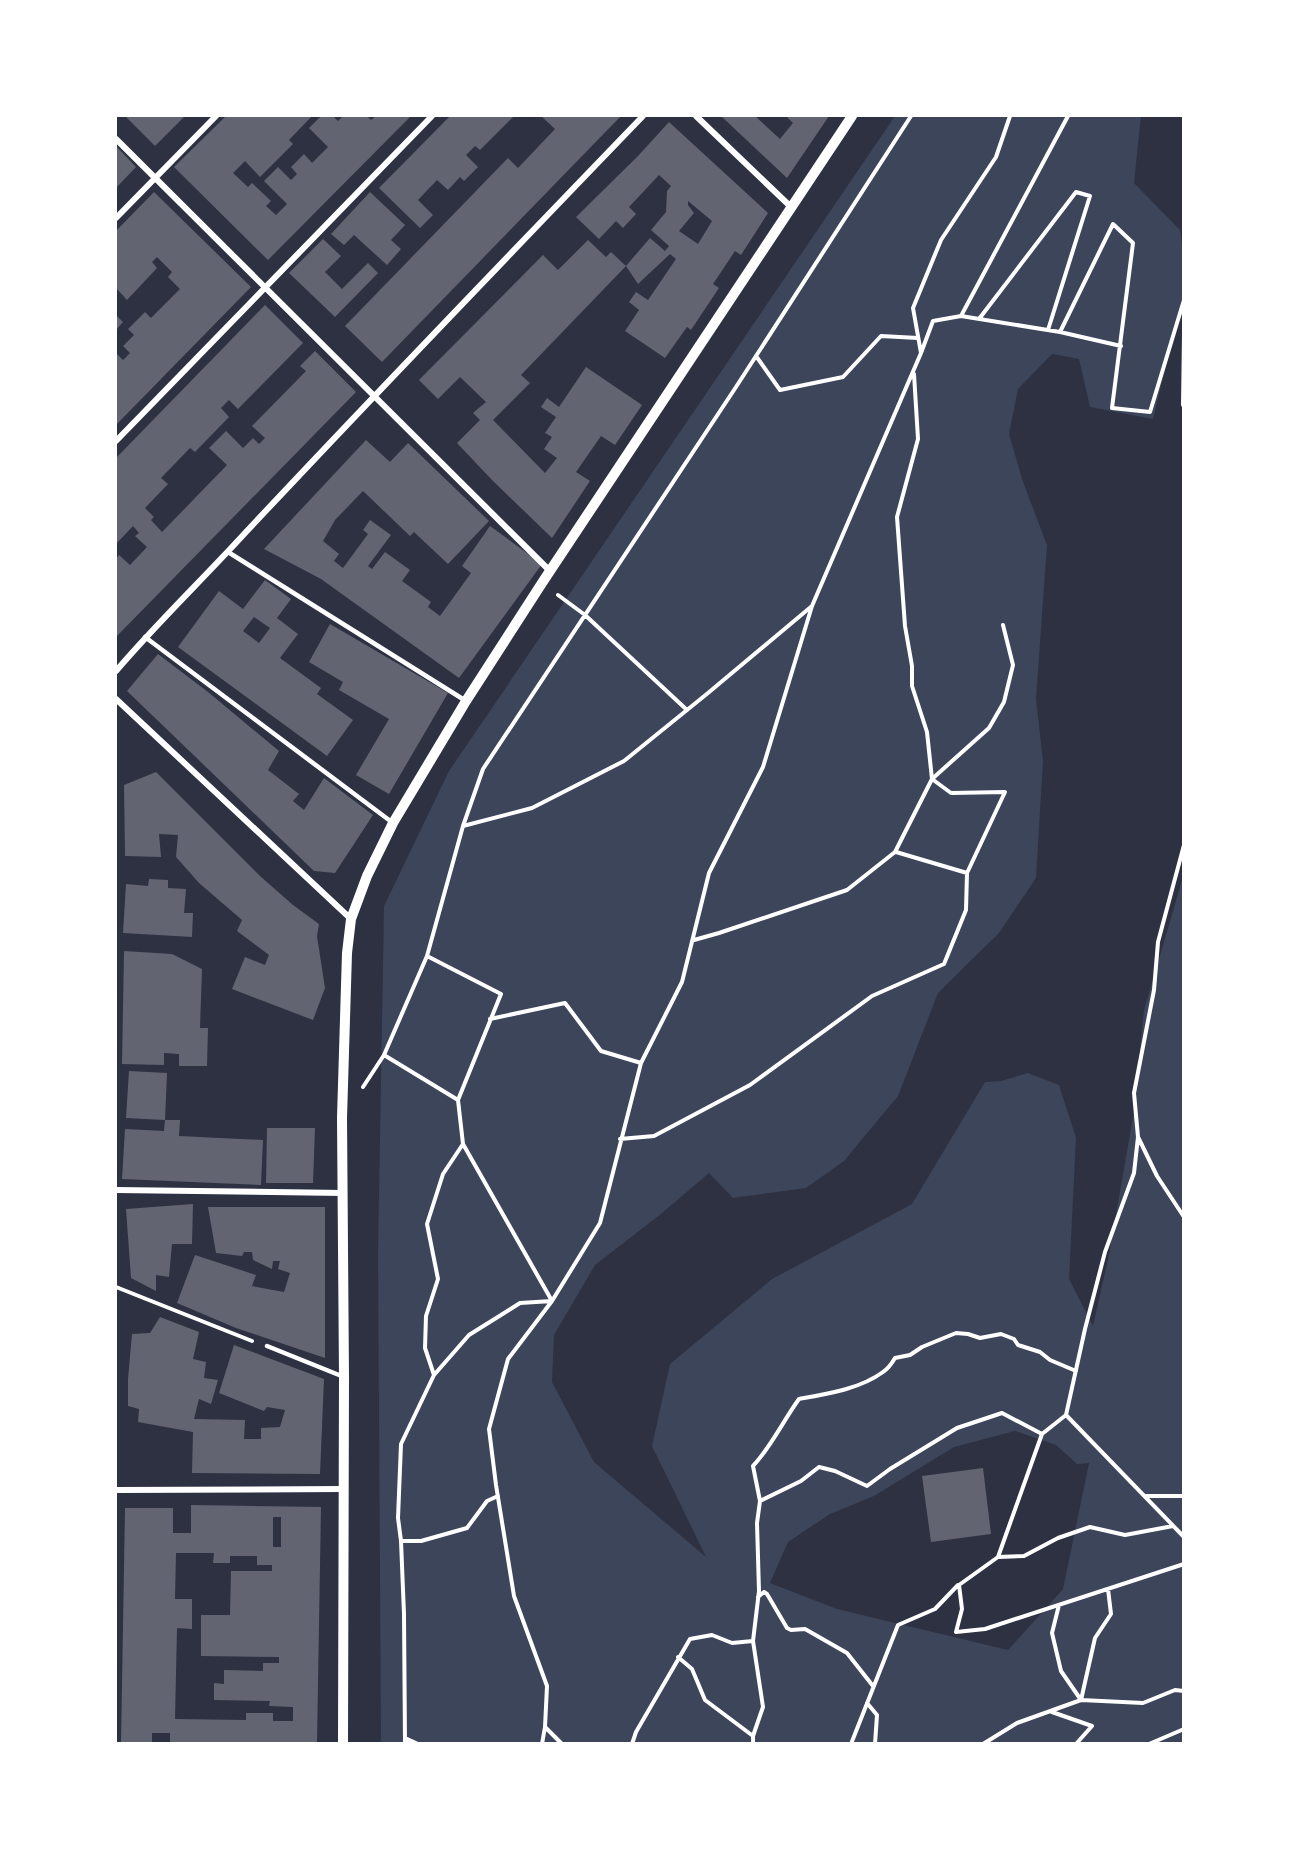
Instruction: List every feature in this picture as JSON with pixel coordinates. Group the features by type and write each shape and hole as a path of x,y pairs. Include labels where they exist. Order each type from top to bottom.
{"street":[{"path":"116,218 216,116"},
{"path":"116,441 432,116"},
{"path":"116,671 145,637 643,116"},
{"path":"696,116 791,207"},
{"path":"343,1743 342,1118 347,953 351,920 367,876 393,823 466,701 852,116"},
{"path":"116,139 550,571"},
{"path":"116,699 351,920"},
{"path":"116,1190 343,1193"},
{"path":"116,1490 343,1489"}],"lane":[{"path":"228,552 466,701"},
{"path":"145,637 393,823"},
{"path":"267,1346 344,1377"}],"path":[{"path":"342,1118 384,1055 427,956 462,826 483,769 756,356 911,116"},
{"path":"921,353 913,308 941,240 996,157 1010,116"},
{"path":"960,316 1068,116"},
{"path":"979,319 1076,192 1090,196 1048,330"},
{"path":"1060,332 1113,224 1133,243 1112,408 1150,412 1184,300"},
{"path":"542,1743 547,1686 514,1596 489,1429 508,1359 552,1301 600,1223 641,1063 682,982 709,873 763,767 812,606 914,373 933,321 960,316 1060,332 1121,346"},
{"path":"1183,405 1184,335"},
{"path":"756,356 780,390 843,377 881,336 918,338"},
{"path":"620,1139 654,1136 750,1085 872,996 944,964 966,910 967,873 1005,792 951,793 932,779 927,732 912,686 897,517 918,439 914,373"},
{"path":"542,583 585,615 687,710"},
{"path":"462,826 532,808 624,761 812,606"},
{"path":"694,940 847,890 895,852 932,779 989,728 1004,702 1013,665 1002,625"},
{"path":"998,1557 1042,1434 1066,1415 1084,1329 1105,1251 1134,1173 1138,1137 1134,1093 1154,990 1158,942 1184,846"},
{"path":"895,852 967,873"},
{"path":"427,956 501,994 458,1100 462,1144 552,1301"},
{"path":"490,1019 565,1003 601,1052 641,1063"},
{"path":"384,1055 458,1100"},
{"path":"1138,1137 1157,1176 1184,1217"},
{"path":"434,1375 425,1348 426,1316 438,1279 427,1224 443,1174 462,1144"},
{"path":"116,1287 267,1346"},
{"path":"418,1743 405,1741 402,1541 398,1518 401,1444 434,1375 469,1335 520,1303 552,1301"},
{"path":"753,1743 753,1736 763,1707 753,1641 758,1597 757,1523 760,1502 753,1466 764,1455 783,1420 799,1399 824,1395 867,1382 885,1371 896,1358 910,1355 922,1347 956,1333 980,1338 1000,1334 1014,1339 1018,1345 1040,1352 1050,1360 1076,1371"},
{"path":"760,1502 801,1481 819,1467 835,1471 867,1486 890,1469 957,1428 1002,1413 1042,1434"},
{"path":"1066,1415 1184,1537"},
{"path":"402,1541 421,1541 467,1528 487,1501 498,1496"},
{"path":"1144,1496 1184,1496"},
{"path":"853,1743 898,1625 935,1609 958,1585 998,1557 1024,1556 1058,1538 1090,1527 1125,1534 1173,1526"},
{"path":"958,1585 962,1609 956,1632 985,1629 1184,1564"},
{"path":"1081,1700 1095,1638 1111,1614 1108,1589"},
{"path":"758,1597 764,1592 767,1594 787,1628 805,1629 847,1653 873,1687"},
{"path":"1059,1605 1052,1634 1061,1671 1081,1700"},
{"path":"632,1743 636,1732 690,1639 712,1635 732,1643 753,1641"},
{"path":"678,1657 692,1669 705,1700 753,1736"},
{"path":"983,1743 1017,1724 1081,1700 1143,1703 1175,1690 1184,1691"},
{"path":"867,1703 877,1714 875,1743"},
{"path":"1051,1711 1092,1726 1076,1743"},
{"path":"545,1727 562,1743"},
{"path":"1149,1743 1184,1729"}],"shaded area":[{"path":"895,116 1141,116 1134,183 1180,230 1184,259 1183,295 1153,419 1090,407 1079,359 1052,354 1018,389 1009,434 1023,482 1047,545 1036,699 1043,761 1036,878 999,933 938,993 898,1096 844,1161 806,1188 733,1198 709,1173 595,1265 554,1335 552,1382 594,1462 706,1557 652,1446 670,1364 772,1279 912,1204 985,1082 1001,1081 1028,1073 1059,1085 1076,1138 1069,1279 1093,1326 1109,1255 1134,1111 1144,1010 1183,877 1183,1743 381,1744 378,1253 384,906 449,771","holes":["1015,1431 1056,1445 1077,1464 1089,1463 1063,1589 1008,1650 837,1609 770,1583 788,1542 830,1514 874,1496 954,1447"]}],"building":[{"path":"125,116 185,116 155,146"},
{"path":"226,116 312,116 289,140 293,144 260,177 245,161 233,173 248,187 252,183 271,201 266,206 276,215 287,204 264,181 278,167 291,180 297,174 291,167 304,154 312,163 328,147 309,128 321,116 333,116 338,121 343,116 367,116 371,120 376,116 411,116 268,260 174,167"},
{"path":"450,116 514,116 480,150 475,146 466,155 478,167 464,181 460,177 448,190 437,180 418,200 433,215 420,228 379,188"},
{"path":"541,116 621,116 382,362 345,326 508,158 518,168 555,129"},
{"path":"721,116 755,116 780,139 793,123 786,116 829,116 787,178"},
{"path":"669,122 768,213 741,255 735,251 713,284 719,288 691,330 687,327 665,358 625,331 639,310 629,302 636,292 648,300 676,259 670,254 638,284 626,266 650,238 665,251 669,246 651,230 666,212 667,191 671,186 659,175 629,207 636,214 623,228 616,221 599,239 576,217","holes":["688,201 712,221 698,244 679,231 694,213"]},
{"path":"116,146 136,167 116,188"},
{"path":"154,192 251,287 116,425 116,356 117,354 123,360 130,353 123,346 134,335 128,329 145,312 151,318 180,289 168,277 172,272 157,257 152,262 157,268 127,300 116,288 116,231"},
{"path":"370,192 405,225 391,240 401,249 387,265 354,235 344,245 331,234"},
{"path":"323,239 341,256 325,272 342,289 368,263 378,273 335,317 289,273"},
{"path":"588,240 606,257 611,252 626,266 521,375 530,383 493,420 545,473 557,458 544,449 552,437 545,433 556,417 541,407 547,398 559,407 586,367 642,405 615,445 601,436 576,472 590,481 552,538 457,443 480,420 473,413 486,402 460,377 438,399 419,380 543,255 558,270"},
{"path":"265,305 303,343 238,409 229,400 221,408 229,417 195,452 190,448 161,478 168,484 145,508 154,517 151,520 162,532 227,465 209,448 226,431 243,448 253,438 259,444 265,438 252,426 306,371 300,366 315,351 356,392 116,637 116,559 119,555 130,565 147,547 135,536 139,533 133,526 116,544 116,458"},
{"path":"116,315 123,322 116,330"},
{"path":"366,440 390,462 408,443 489,521 448,564 414,532 410,536 363,491 335,520 323,541 339,554 334,561 343,568 368,534 363,530 370,520 391,535 368,566 372,569 385,552 410,570 402,581 431,602 428,607 440,616 471,573 462,566 490,526 542,564 459,678 321,579 264,549"},
{"path":"265,580 291,599 277,618 298,634 280,658 321,688 317,694 353,720 327,756 178,647 219,591 243,609","holes":["254,617 270,628 259,643 243,631"]},
{"path":"330,624 448,693 389,794 356,775 389,719 339,690 343,682 309,662"},
{"path":"158,654 279,751 268,770 299,794 293,801 304,810 324,778 373,815 335,873 314,871 127,691"},
{"path":"156,772 260,876 319,924 317,936 325,988 313,1020 232,989 245,957 265,965 269,955 237,931 242,920 199,883 176,857 178,835 159,834 161,857 125,856 124,785"},
{"path":"149,879 168,880 168,888 186,889 184,913 193,913 192,937 123,933 126,884 148,886"},
{"path":"124,951 172,954 202,969 200,1028 208,1028 207,1066 179,1066 179,1054 164,1053 164,1065 122,1064"},
{"path":"129,1071 167,1073 165,1120 126,1118"},
{"path":"165,1120 180,1120 179,1136 263,1140 261,1185 122,1179 125,1129 164,1131"},
{"path":"267,1128 315,1128 313,1183 266,1183"},
{"path":"193,1204 192,1244 172,1244 169,1277 156,1275 156,1291 131,1278 126,1209"},
{"path":"208,1207 325,1207 325,1358 236,1328 177,1303 195,1255 256,1275 252,1286 284,1292 290,1273 278,1269 280,1261 273,1261 272,1269 253,1260 252,1252 244,1252 242,1256 216,1253"},
{"path":"160,1317 199,1332 193,1359 206,1362 204,1378 218,1380 211,1404 199,1399 194,1419 245,1420 244,1439 261,1439 261,1428 280,1427 285,1410 267,1407 264,1411 219,1393 234,1345 324,1379 320,1474 192,1473 193,1432 138,1422 139,1409 128,1406 132,1334 150,1333"},
{"path":"983,1468 991,1534 931,1542 922,1476"},
{"path":"191,1505 321,1507 317,1743 170,1743 170,1733 152,1733 152,1743 121,1743 125,1508 173,1508 173,1533 191,1533","holes":["273,1517 281,1517 281,1547 273,1547","176,1553 214,1553 213,1563 230,1563 230,1556 257,1556 257,1565 272,1565 272,1571 231,1571 230,1615 201,1615 201,1656 279,1657 279,1663 263,1663 263,1671 224,1670 224,1684 214,1683 214,1700 270,1701 269,1706 293,1707 293,1721 273,1721 273,1713 246,1713 246,1720 175,1719 177,1628 192,1629 192,1599 175,1599"]}]}
